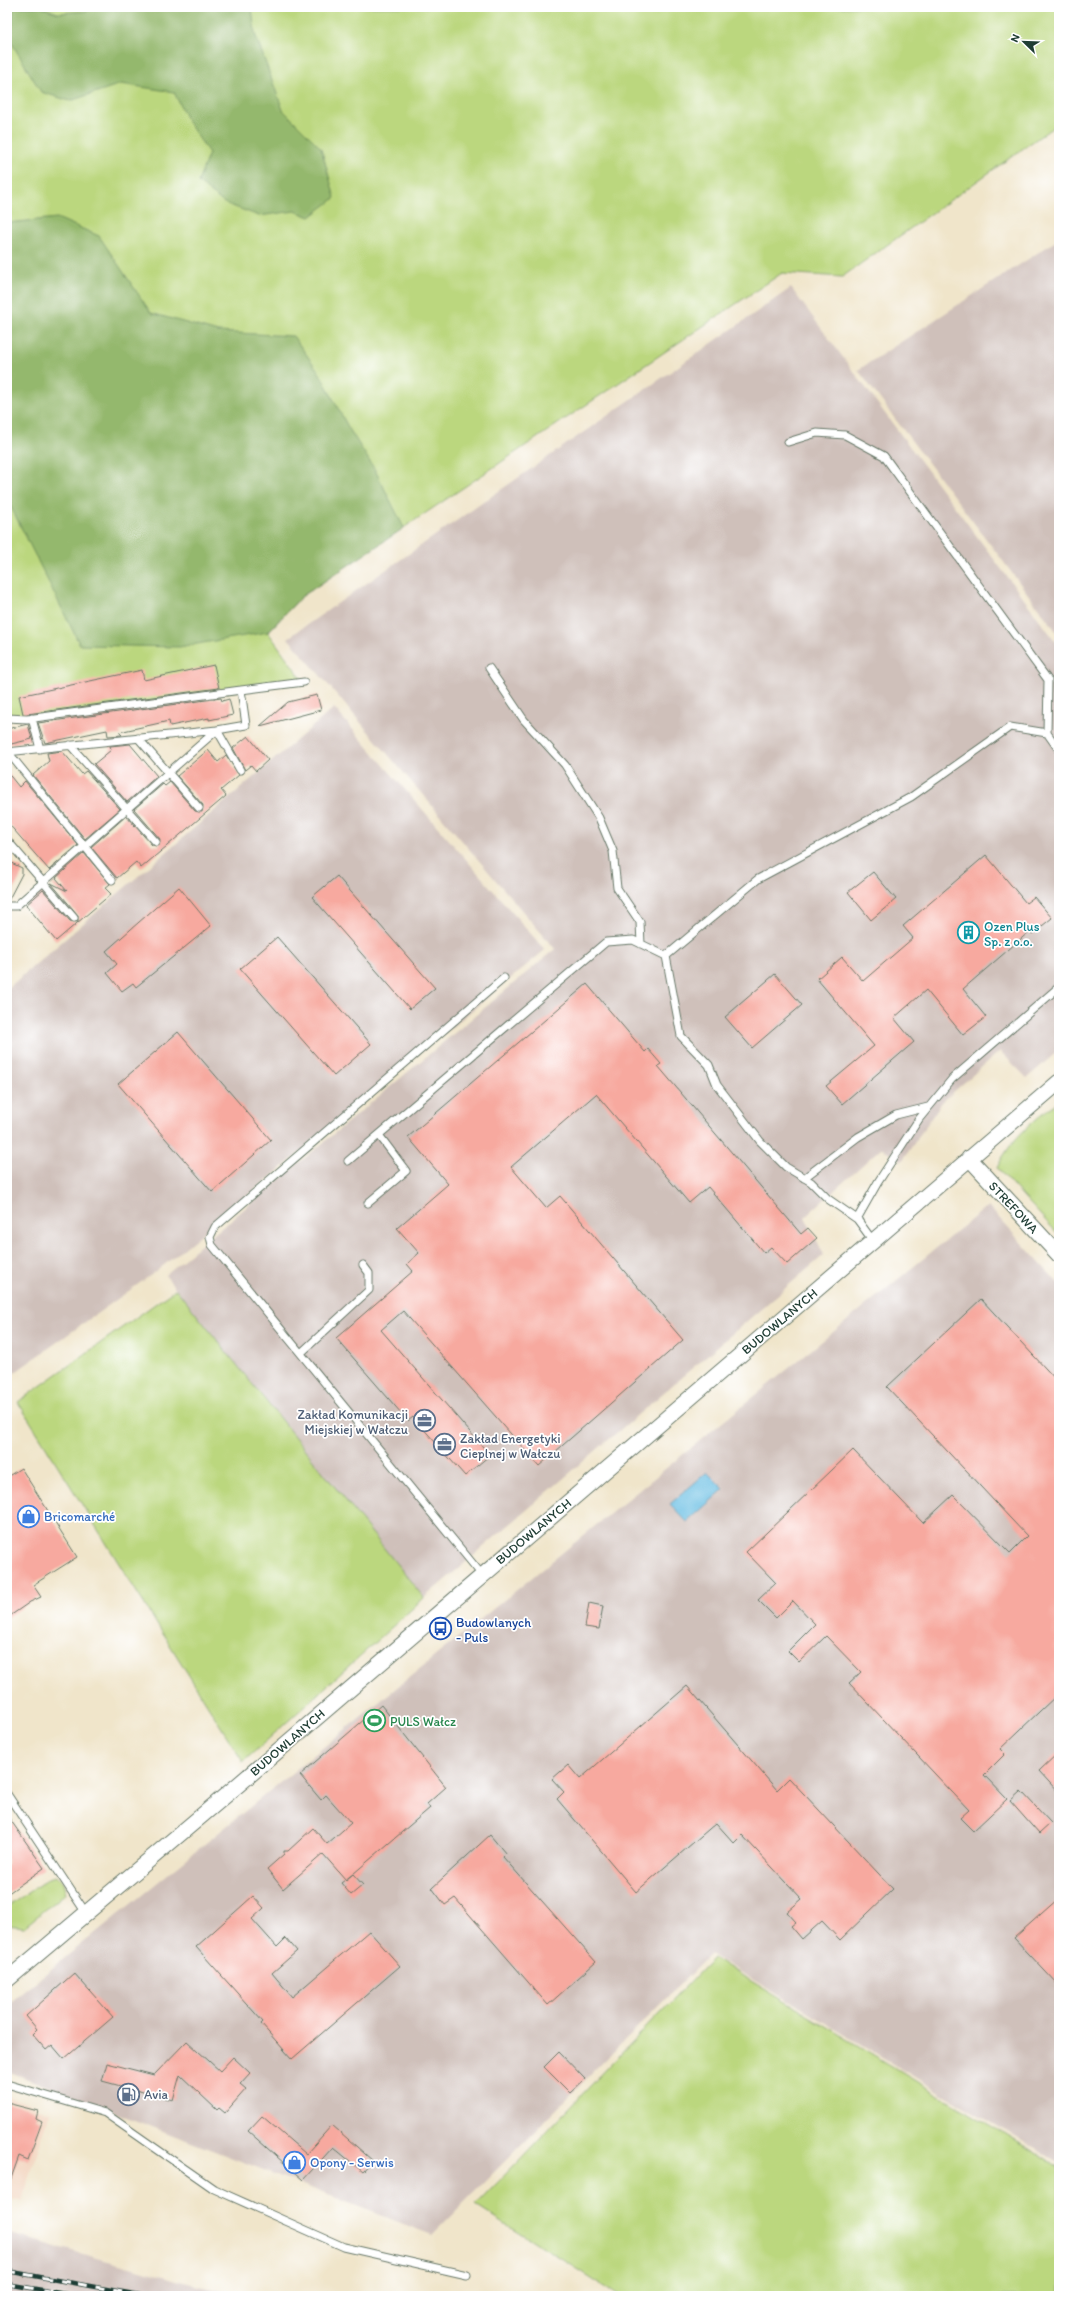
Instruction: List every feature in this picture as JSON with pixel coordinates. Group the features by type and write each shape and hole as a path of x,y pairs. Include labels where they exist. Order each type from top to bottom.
{"street":[{"name":"BUDOWLANYCH","path":"7,1980 238,1785 1059,1082"},
{"name":"STREFOWA","path":"970,1158 1059,1255"}],"lane":[{"path":"788,442 818,433 845,435 884,456 1048,680 1047,733 1059,750"},
{"path":"489,668 524,720 565,765 599,818 612,851 617,888 640,922 641,944"},
{"path":"7,718 32,718 304,682"},
{"path":"7,752 217,730 246,725 241,690"},
{"path":"32,718 40,748"},
{"path":"666,956 758,879 911,797 1010,727 1047,733"},
{"path":"217,730 240,770"},
{"path":"7,906 16,906 217,730"},
{"path":"138,738 199,808"},
{"path":"70,745 156,842"},
{"path":"7,752 112,880"},
{"path":"7,840 74,918"},
{"path":"348,1161 606,942 633,940 666,956"},
{"path":"666,956 681,1036 709,1065 717,1085 760,1141 786,1167 811,1182 828,1199 857,1219 873,1241"},
{"path":"482,1575 212,1246 210,1237 215,1227 504,978"},
{"path":"857,1219 878,1182 929,1107 952,1079 1059,987"},
{"path":"804,1178 858,1137 896,1115 929,1107"},
{"path":"368,1203 406,1171 379,1134"},
{"path":"301,1353 368,1290 369,1273 363,1265"},
{"path":"7,1794 86,1913"},
{"path":"7,2084 105,2113 214,2189 344,2247 467,2275"}],"shaded area":[{"path":"1059,239 1059,635 858,370"},
{"path":"791,288 1059,646 1059,1050 1027,1078 1000,1051 942,1102 902,1161 881,1148 805,1217 824,1255 424,1598 165,1275 555,949 288,638"},
{"path":"334,708 545,950 158,1270 7,1378 7,989"},
{"path":"988,1206 1059,1284 1059,2163 710,1954 432,2235 10,2072 7,2068 7,2005"},
{"path":"7,2096 50,2112 22,2201 7,2199"},
{"path":"7,2233 202,2287 262,2296 7,2296"}],"green space":[{"path":"7,7 1059,7 1059,123 842,277 782,273 301,597 268,632 304,682 32,718 7,718"},
{"path":"14,7 41,7 58,13 87,11 88,7 252,7 255,34 283,110 321,148 335,198 310,217 295,211 259,216 224,203 198,182 209,153 188,122 174,92 121,84 70,101 41,92 10,40"},
{"path":"57,218 99,236 151,313 218,332 293,336 319,372 348,427 375,470 404,528 301,597 268,632 179,647 80,645 7,499 7,223"},
{"path":"1059,1100 1059,1235 997,1168 1002,1158 1016,1139"},
{"path":"176,1289 424,1598 243,1762 18,1402"},
{"path":"57,1876 63,1882 66,1893 24,1927 7,1925 7,1907 49,1878"},
{"path":"713,1958 1059,2167 1059,2296 619,2296 476,2205"}],"water":[{"path":"707,1472 724,1489 687,1522 670,1504"}],"building":[{"path":"214,665 219,688 27,714 23,714 19,696 142,670 144,680"},
{"path":"317,695 321,710 260,726 288,702"},
{"path":"221,698 222,701 229,699 233,715 170,726 169,721 119,732 122,735 108,736 107,730 45,743 38,723"},
{"path":"28,724 32,739 7,745 7,729"},
{"path":"248,736 268,760 256,771 251,765 245,770 233,748"},
{"path":"130,744 157,776 127,802 94,764 111,750 110,746"},
{"path":"208,750 218,762 226,755 239,775 221,790 226,796 141,868 136,862 117,878 91,847 126,816 152,845 159,846 160,839 134,809 163,784 165,786 170,782 195,811 202,812 203,805 177,776"},
{"path":"62,751 82,774 86,771 120,809 85,839 33,775 49,761 47,753"},
{"path":"7,772 19,787 25,781 78,845 49,870 7,822"},
{"path":"84,853 110,884 105,888 111,894 56,941 26,905 43,890 70,921 78,922 78,915 51,883 67,891 56,878"},
{"name":"Ozen Plus Sp. z o.o.","path":"986,855 1026,903 1034,897 1052,918 1032,934 1030,931 963,989 986,1017 963,1035 926,990 894,1018 914,1042 842,1104 826,1086 874,1046 817,979 842,957 863,981 913,938 903,926"},
{"path":"7,861 22,868 22,874 8,901"},
{"path":"873,872 896,899 871,920 848,892"},
{"path":"337,876 435,988 410,1009 312,897"},
{"path":"179,887 211,926 136,987 133,983 122,991 107,973 117,964 106,951"},
{"path":"277,937 371,1044 334,1076 240,969"},
{"path":"775,974 802,1005 752,1048 725,1017"},
{"path":"587,984 645,1052 648,1049 661,1064 658,1066 801,1234 808,1228 817,1238 787,1264 771,1247 764,1253 708,1187 689,1203 596,1094 511,1167 546,1208 560,1196 683,1340 539,1466 403,1311 381,1330 490,1455 465,1476 413,1417 408,1421 336,1338 413,1271 407,1264 419,1253 397,1228 448,1184 408,1137"},
{"path":"178,1032 271,1140 212,1192 118,1084"},
{"path":"981,1299 1059,1383 1059,1693 1000,1749 1005,1754 984,1775 1007,1799 973,1831 960,1818 969,1810 849,1683 861,1672 826,1636 799,1662 788,1651 815,1624 793,1601 776,1618 758,1600 776,1583 746,1552 853,1450 923,1523 953,1495 1010,1553 1027,1536 887,1387"},
{"name":"Bricomarché","path":"21,1468 77,1557 33,1585 41,1597 30,1602 7,1618 7,1477"},
{"path":"589,1603 603,1606 599,1629 585,1627"},
{"path":"687,1686 777,1790 789,1778 893,1889 840,1940 822,1921 802,1939 791,1926 796,1922 787,1912 802,1899 742,1835 734,1843 716,1823 636,1892 557,1799 564,1792 552,1779 568,1765 580,1779"},
{"path":"381,1705 446,1787 427,1804 430,1808 346,1880 323,1854 283,1889 267,1869 284,1854 284,1851 288,1851 313,1828 327,1844 351,1823 326,1795 321,1800 300,1775"},
{"path":"1059,1752 1059,1793 1039,1771"},
{"path":"1021,1791 1051,1823 1039,1834 1010,1801"},
{"path":"7,1815 44,1868 7,1894"},
{"path":"490,1835 506,1854 503,1857 596,1962 548,2005 455,1898 445,1905 432,1888"},
{"path":"353,1874 363,1885 351,1895 341,1883"},
{"path":"253,1896 264,1908 252,1919 277,1947 286,1938 297,1951 272,1973 292,1997 369,1931 400,1966 292,2059 261,2024 263,2022 196,1947"},
{"path":"1059,1898 1059,1986 1014,1938"},
{"path":"74,1973 113,2017 64,2059 52,2045 46,2050 32,2034 37,2029 26,2016"},
{"path":"187,2041 220,2071 233,2057 250,2073 240,2084 246,2089 225,2113 219,2108 217,2110 180,2075 173,2100 102,2081 107,2063 154,2075"},
{"path":"559,2052 585,2079 570,2093 544,2067"},
{"path":"7,2103 38,2111 36,2119 42,2122 28,2160 19,2156 9,2184 7,2184"},
{"path":"262,2116 306,2154 332,2125 373,2161 363,2172 333,2147 303,2180 248,2131"}],"railway":[{"path":"7,2271 145,2296"},
{"path":"7,2284 77,2296"}],"place":[{"name":"Ozen Plus Sp. z o.o.","path":"969,933"},
{"name":"Zakład Komunikacji Miejskiej w Wałczu","path":"424,1421"},
{"name":"Zakład Energetyki Cieplnej w Wałczu","path":"444,1445"},
{"name":"Bricomarché","path":"29,1516"},
{"name":"Budowlanych - Puls","path":"441,1629"},
{"name":"PULS Wałcz","path":"375,1721"},
{"name":"Avia","path":"128,2094"},
{"name":"Opony - Serwis","path":"295,2162"}]}
